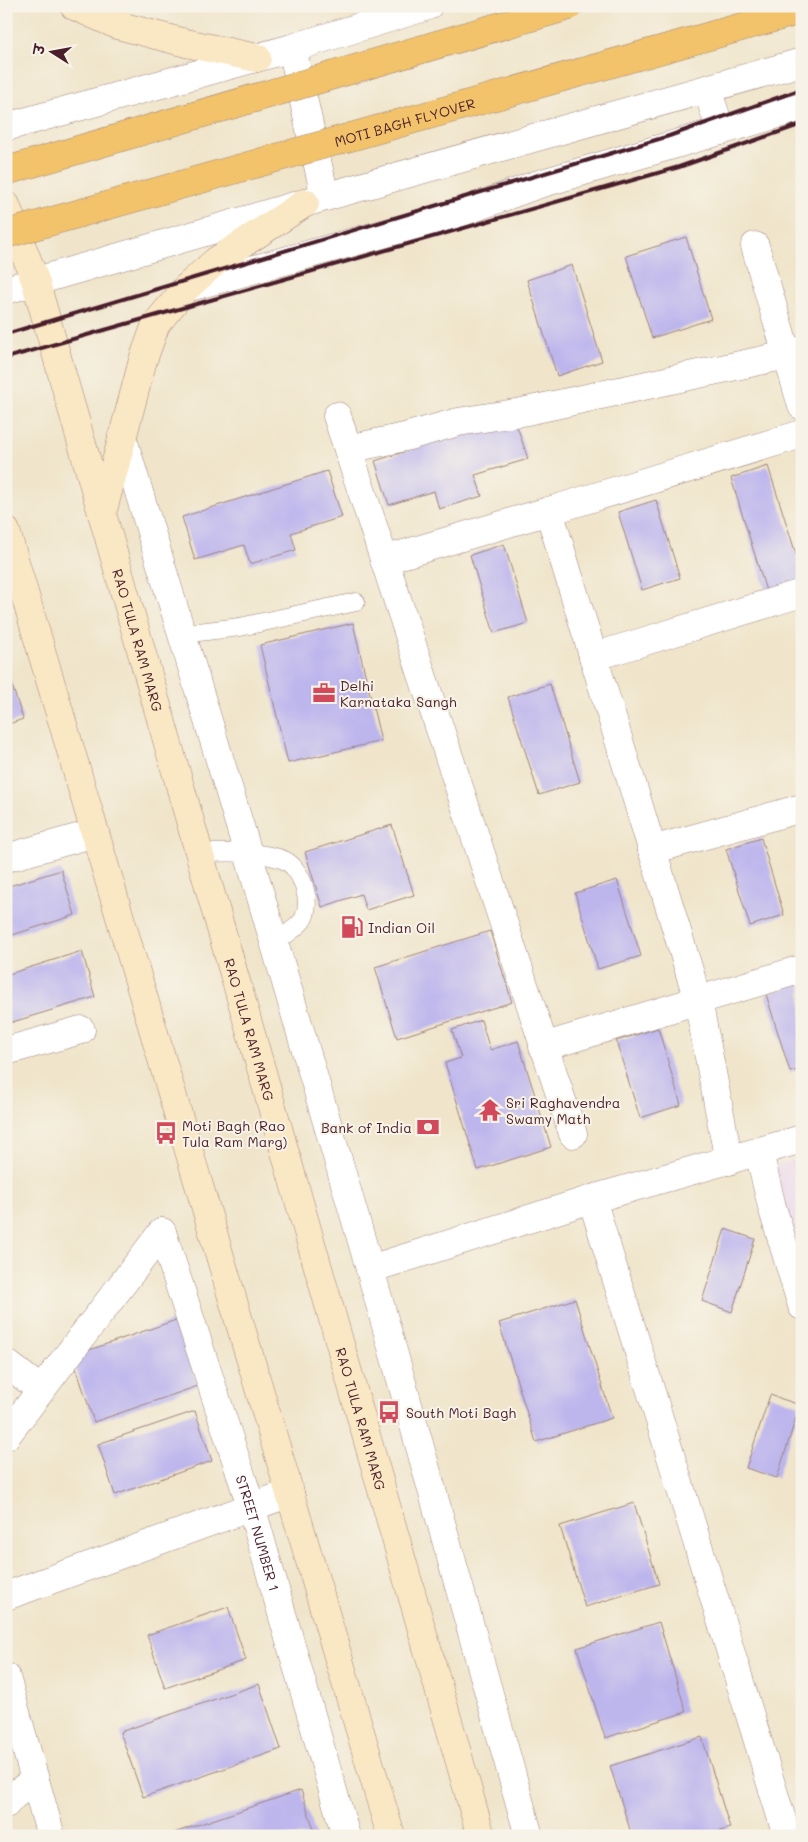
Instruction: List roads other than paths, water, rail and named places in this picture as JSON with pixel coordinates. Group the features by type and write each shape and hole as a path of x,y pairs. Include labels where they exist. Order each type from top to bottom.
{"main road":[{"path":"74,6 118,25 186,43 257,58"},
{"path":"6,171 569,6"},
{"name":"MOTI BAGH FLYOVER","path":"6,234 802,10"},
{"path":"101,514 143,360 156,324 186,288 216,261 315,200"},
{"name":"RAO TULA RAM MARG","path":"6,204 35,280 481,1836"},
{"path":"7,536 391,1836"}],"street":[{"path":"6,127 292,48 428,6"},
{"path":"292,48 315,200"},
{"path":"6,290 35,280 802,62"},
{"path":"708,89 721,131"},
{"path":"186,288 459,212 536,185 802,107"},
{"path":"755,246 794,353 802,406"},
{"path":"348,449 458,422 522,412 794,353"},
{"path":"337,416 573,1134"},
{"path":"384,560 802,434"},
{"path":"122,436 248,853 370,1269 530,1836"},
{"path":"548,511 698,1000 728,1161"},
{"path":"593,657 802,593"},
{"path":"652,850 802,808"},
{"path":"6,858 95,833"},
{"path":"543,1047 802,969"},
{"path":"6,1051 81,1030"},
{"path":"370,1269 592,1198 802,1139"},
{"path":"759,1152 772,1207 802,1306"},
{"path":"592,1198 787,1836"},
{"name":"STREET NUMBER 1","path":"41,1390 162,1232 251,1506 346,1836"},
{"path":"6,1363 41,1390 6,1436"},
{"path":"6,1596 290,1493"},
{"path":"6,1677 51,1836"},
{"path":"6,1804 13,1796 35,1780"}],"lane":[{"path":"182,634 240,627 356,602"},
{"path":"199,853 248,853 285,860 300,875 307,900 303,920 274,943"}],"railway":[{"path":"6,334 669,136 802,89"},
{"path":"6,358 679,167 802,124"}],"place":[{"name":"Delhi Karnataka Sangh","path":"324,693"},
{"name":"Indian Oil","path":"352,927"},
{"name":"Sri Raghavendra Swamy Math","path":"490,1110"},
{"name":"Bank of India","path":"428,1127"},
{"name":"Moti Bagh (Rao Tula Ram Marg)","path":"166,1133"},
{"name":"South Moti Bagh","path":"389,1412"}]}
